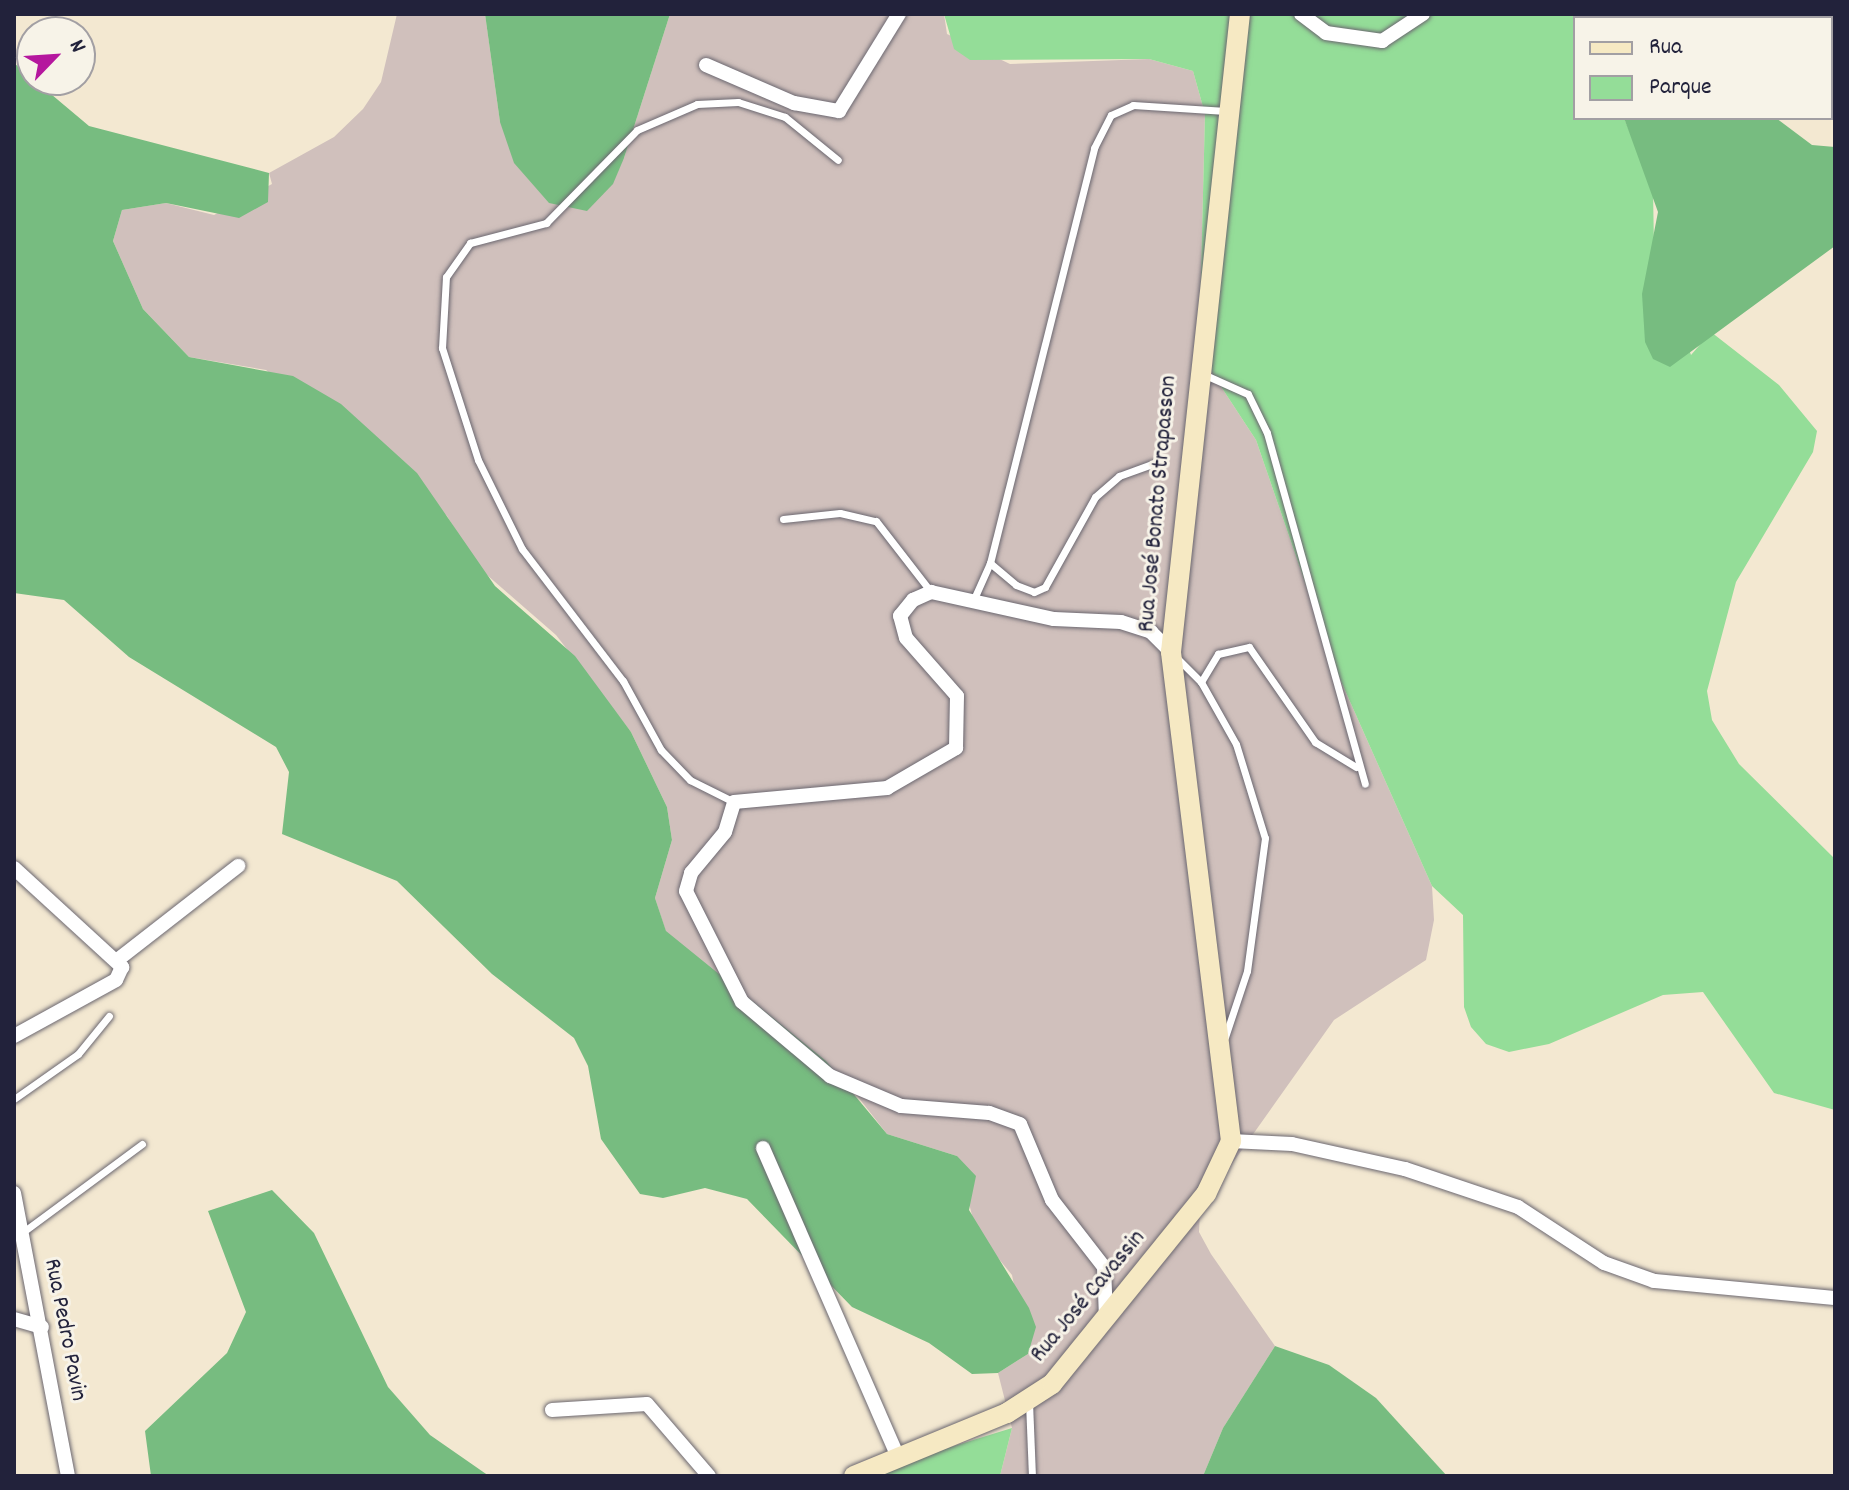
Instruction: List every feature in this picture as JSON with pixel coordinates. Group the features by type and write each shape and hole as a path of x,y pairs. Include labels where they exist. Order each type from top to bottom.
{"street":[{"path":"706,65 794,103 839,111 899,14"},
{"name":"Rua José Bonato Strapasson","path":"1231,1141 1171,652 1197,371 1240,14"},
{"path":"1301,14 1326,33 1382,41 1423,14"},
{"path":"1106,1322 1104,1267 1052,1200 1020,1124 864,1096 742,1002 686,891 691,873 725,832 734,802 783,803 887,788 956,748 957,696 906,638 900,616 931,592 1054,619 1121,622 1151,632 1171,652"},
{"path":"14,1036 116,980 120,958 238,866"},
{"path":"14,868 120,958"},
{"path":"1231,1141 1292,1144 1405,1169 1518,1207 1604,1263 1654,1281 1835,1298"},
{"name":"Rua José Cavassin","path":"854,1476 899,1459 1029,1399 1052,1384 1106,1322 1206,1194 1231,1141"},
{"path":"763,1148 899,1459"},
{"name":"Rua Pedro Pavin","path":"14,1195 42,1327 68,1476"},
{"path":"14,1319 42,1327"},
{"path":"552,1410 647,1404 709,1476"}],"lane":[{"path":"734,802 690,780 661,750 623,681 522,549 478,460 442,348 446,277 470,243 546,223 637,130 697,104 738,102 785,117 838,160"},
{"path":"973,601 990,563 1026,399 1094,148 1111,115 1133,105 1228,111"},
{"path":"1197,371 1248,394 1267,433 1358,768 1365,784"},
{"path":"990,563 1016,585 1034,592 1045,587 1095,497 1119,476 1154,463"},
{"path":"783,519 840,513 876,521 931,592"},
{"path":"1201,682 1218,654 1249,647 1315,742 1358,768"},
{"path":"1171,652 1201,682 1236,744 1265,838 1247,971 1220,1050"},
{"path":"14,1099 78,1054 109,1016"},
{"path":"23,1232 142,1144"},
{"path":"1029,1399 1032,1476"}],"shaded area":[{"path":"397,14 485,14 500,122 624,158 670,14 944,14 947,34 1010,64 1149,59 1193,71 1205,114 1199,353 1256,440 1332,661 1432,886 1434,920 1426,960 1334,1020 1200,1209 1199,1232 1211,1254 1275,1346 1223,1428 1203,1476 1000,1476 1012,1428 998,1373 1028,1354 1012,1275 976,1231 957,1156 887,1134 844,1079 666,932 655,898 672,840 667,807 631,732 556,635 479,568 447,516 266,370 189,357 143,309 113,241 122,210 166,203 214,215 272,184 269,173 334,137 363,109 381,82"}],"green space":[{"path":"485,14 670,14 624,158 613,184 587,211 549,203 514,163 500,122"},
{"path":"944,14 1623,14 1573,16 1573,120 1625,120 1653,189 1654,249 1691,355 1711,332 1779,385 1817,431 1813,452 1736,582 1707,691 1712,720 1739,764 1835,859 1835,1110 1774,1093 1703,992 1663,995 1549,1044 1509,1052 1486,1044 1471,1027 1464,1007 1463,915 1432,886 1332,661 1256,440 1199,353 1205,114 1193,71 1149,59 970,60 954,49"},
{"path":"1623,14 1750,14 1750,16"},
{"path":"14,63 16,96 53,96 89,126 269,173 268,202 239,218 166,203 122,210 113,241 143,309 189,357 293,376 341,404 417,473 495,586 575,656 631,732 667,807 672,840 655,898 666,931 826,1061 887,1134 957,1156 976,1176 969,1210 1029,1308 1036,1327 1028,1354 998,1373 972,1374 929,1343 852,1307 747,1199 705,1188 663,1198 640,1194 601,1139 588,1066 574,1038 492,974 397,881 282,834 289,772 276,747 129,657 64,600 14,593"},
{"path":"1625,120 1779,120 1812,145 1835,147 1835,246 1670,367 1653,359 1645,342 1642,294 1658,212"},
{"path":"272,1190 314,1233 388,1387 430,1435 489,1476 151,1476 145,1431 227,1353 246,1312 208,1211"},
{"path":"1275,1346 1329,1365 1376,1398 1447,1476 1203,1476 1223,1428"},
{"path":"1012,1428 1000,1476 859,1476 886,1467"}]}
